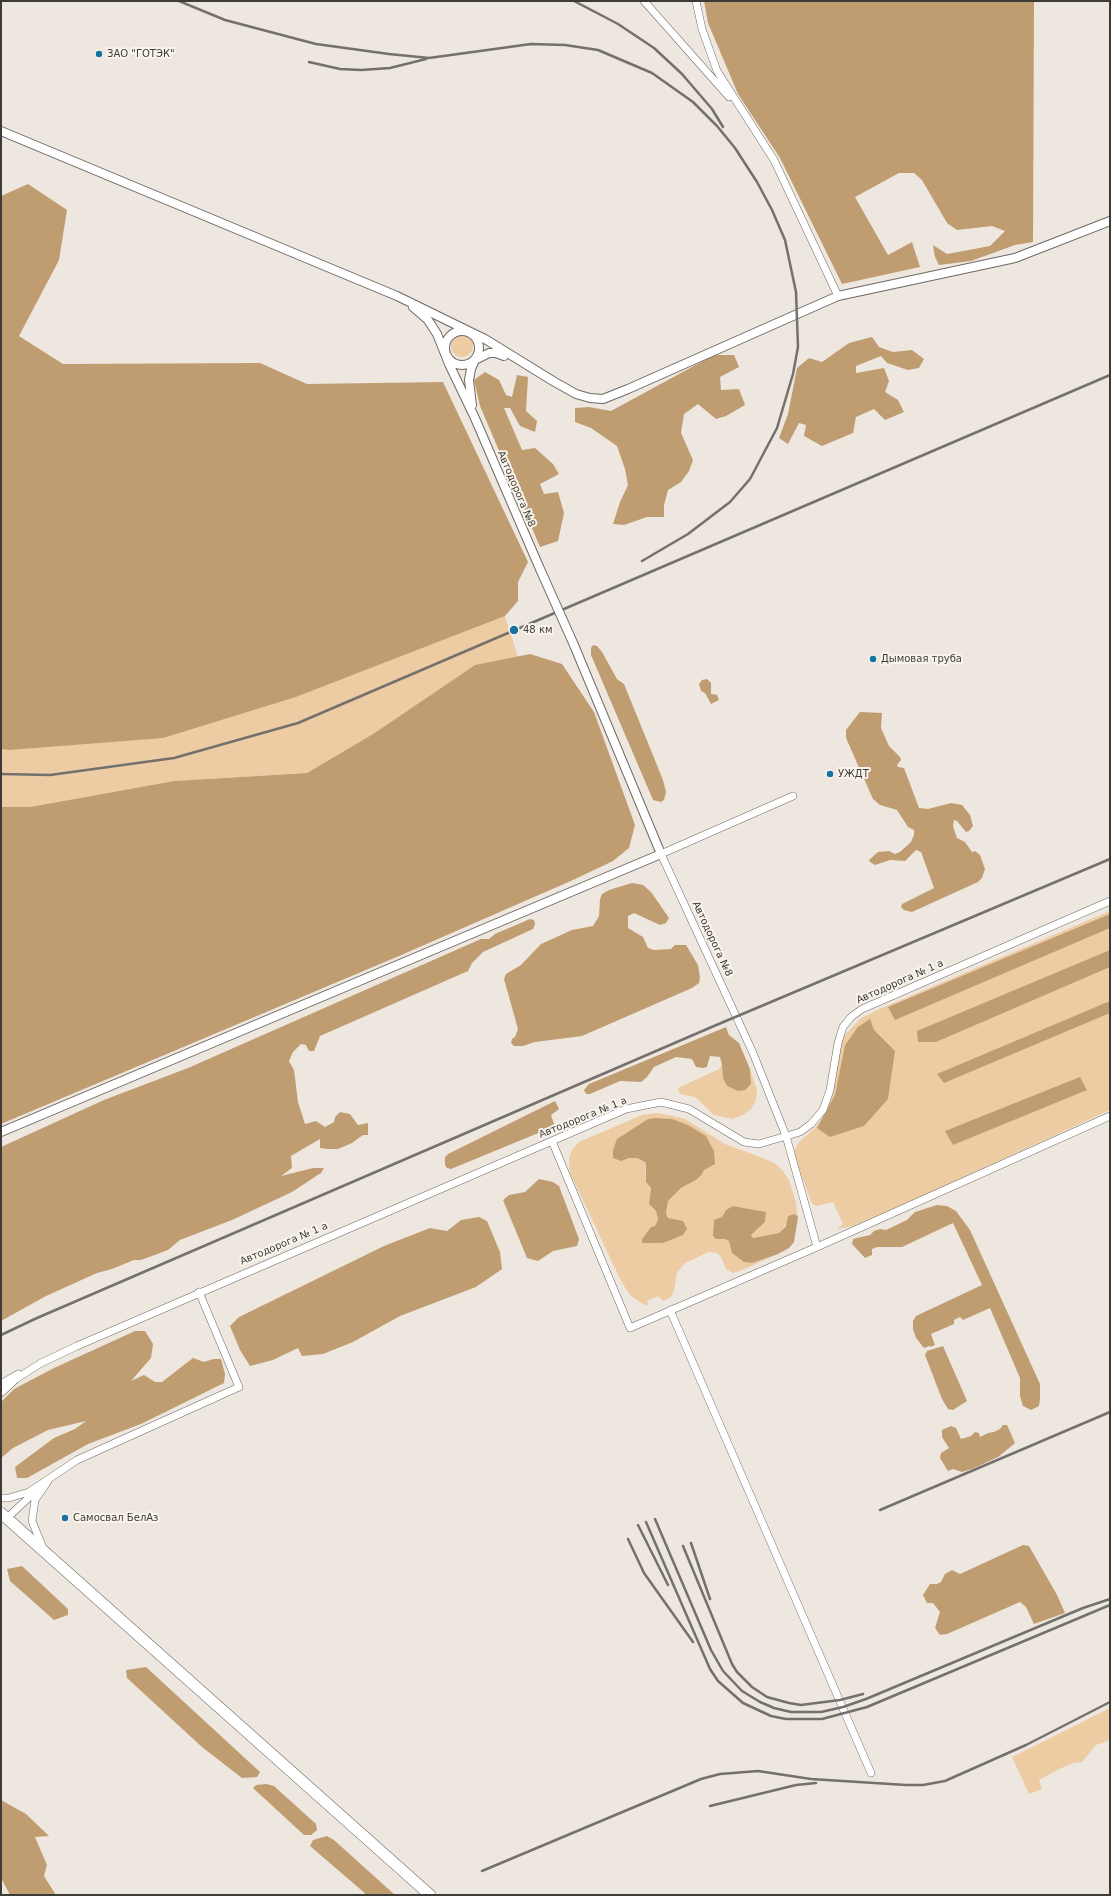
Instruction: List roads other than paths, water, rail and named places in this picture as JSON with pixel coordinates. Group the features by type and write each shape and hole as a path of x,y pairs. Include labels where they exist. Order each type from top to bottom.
{"highway":[{"path":"4,1516 430,1895"}],"street":[{"path":"644,1 743,112"},
{"path":"696,1 702,29 717,71 774,160 838,296"},
{"path":"1,131 397,296 485,339 525,365 576,394 590,398 603,399 838,296 1015,258 1110,222"},
{"name":"Автодорога №8","path":"397,296 428,320 435,330 449,364 474,416 574,644 661,854 753,1053 786,1136 817,1247"},
{"path":"471,332 460,331 450,336 446,343 446,354 452,361 459,365 467,364 484,354 496,353 525,365"},
{"path":"471,332 479,344 479,351 475,360"},
{"name":"Автодорога №8","path":"474,416 469,380 471,369 475,360"},
{"path":"1,1132 661,854 794,796"},
{"name":"Автодорога № 1 а","path":"1,1393 16,1379 41,1363 199,1292 626,1109 660,1102 689,1109 744,1142 759,1144 800,1132 812,1124 823,1110 830,1090 838,1042 843,1027 851,1017 862,1009 1110,901"},
{"path":"552,1141 630,1328 817,1247 1110,1116"},
{"path":"1,1498 9,1498 29,1492 77,1460 239,1387 199,1292"},
{"path":"670,1310 871,1773"},
{"path":"1,1384 13,1376 41,1363"},
{"path":"4,1516 50,1477"},
{"path":"45,1553 32,1520 35,1500 50,1477"}],"railway":[{"path":"179,1 225,20 316,44 389,54 429,58 531,44 565,45 598,50 652,73 693,102 717,126 735,148 757,182 772,210 785,240 796,292 798,347 793,374 777,428 750,479 730,502 688,534 642,561"},
{"path":"574,1 618,24 654,48 682,74 712,109 723,127"},
{"path":"309,62 340,69 361,70 390,68 426,59"},
{"path":"1,774 50,775 174,758 298,723 1110,375"},
{"path":"1,1335 37,1318 714,1026 1110,859"},
{"path":"880,1510 1110,1412"},
{"path":"655,1519 711,1650 723,1671 742,1691 760,1702 774,1708 791,1712 821,1712 843,1707 866,1699 1083,1608 1110,1599"},
{"path":"646,1522 710,1669 718,1681 743,1703 771,1716 786,1719 822,1719 867,1707 1110,1605"},
{"path":"638,1525 668,1585"},
{"path":"628,1539 644,1573 693,1642"},
{"path":"691,1543 710,1599"},
{"path":"683,1546 732,1664 737,1672 752,1687 767,1697 801,1705 840,1700 863,1694"},
{"path":"482,1871 701,1779 720,1774 758,1771 811,1779 906,1785 923,1785 945,1781 1026,1745 1110,1702"},
{"path":"710,1806 796,1785 816,1783"}],"place":[{"name":"ЗАО \"ГОТЭК\"","path":"99,54"},
{"name":"48 км","path":"514,630"},
{"name":"Дымовая труба","path":"873,659"},
{"name":"УЖДТ","path":"830,774"},
{"name":"Самосвал БелАз","path":"65,1518"}]}
